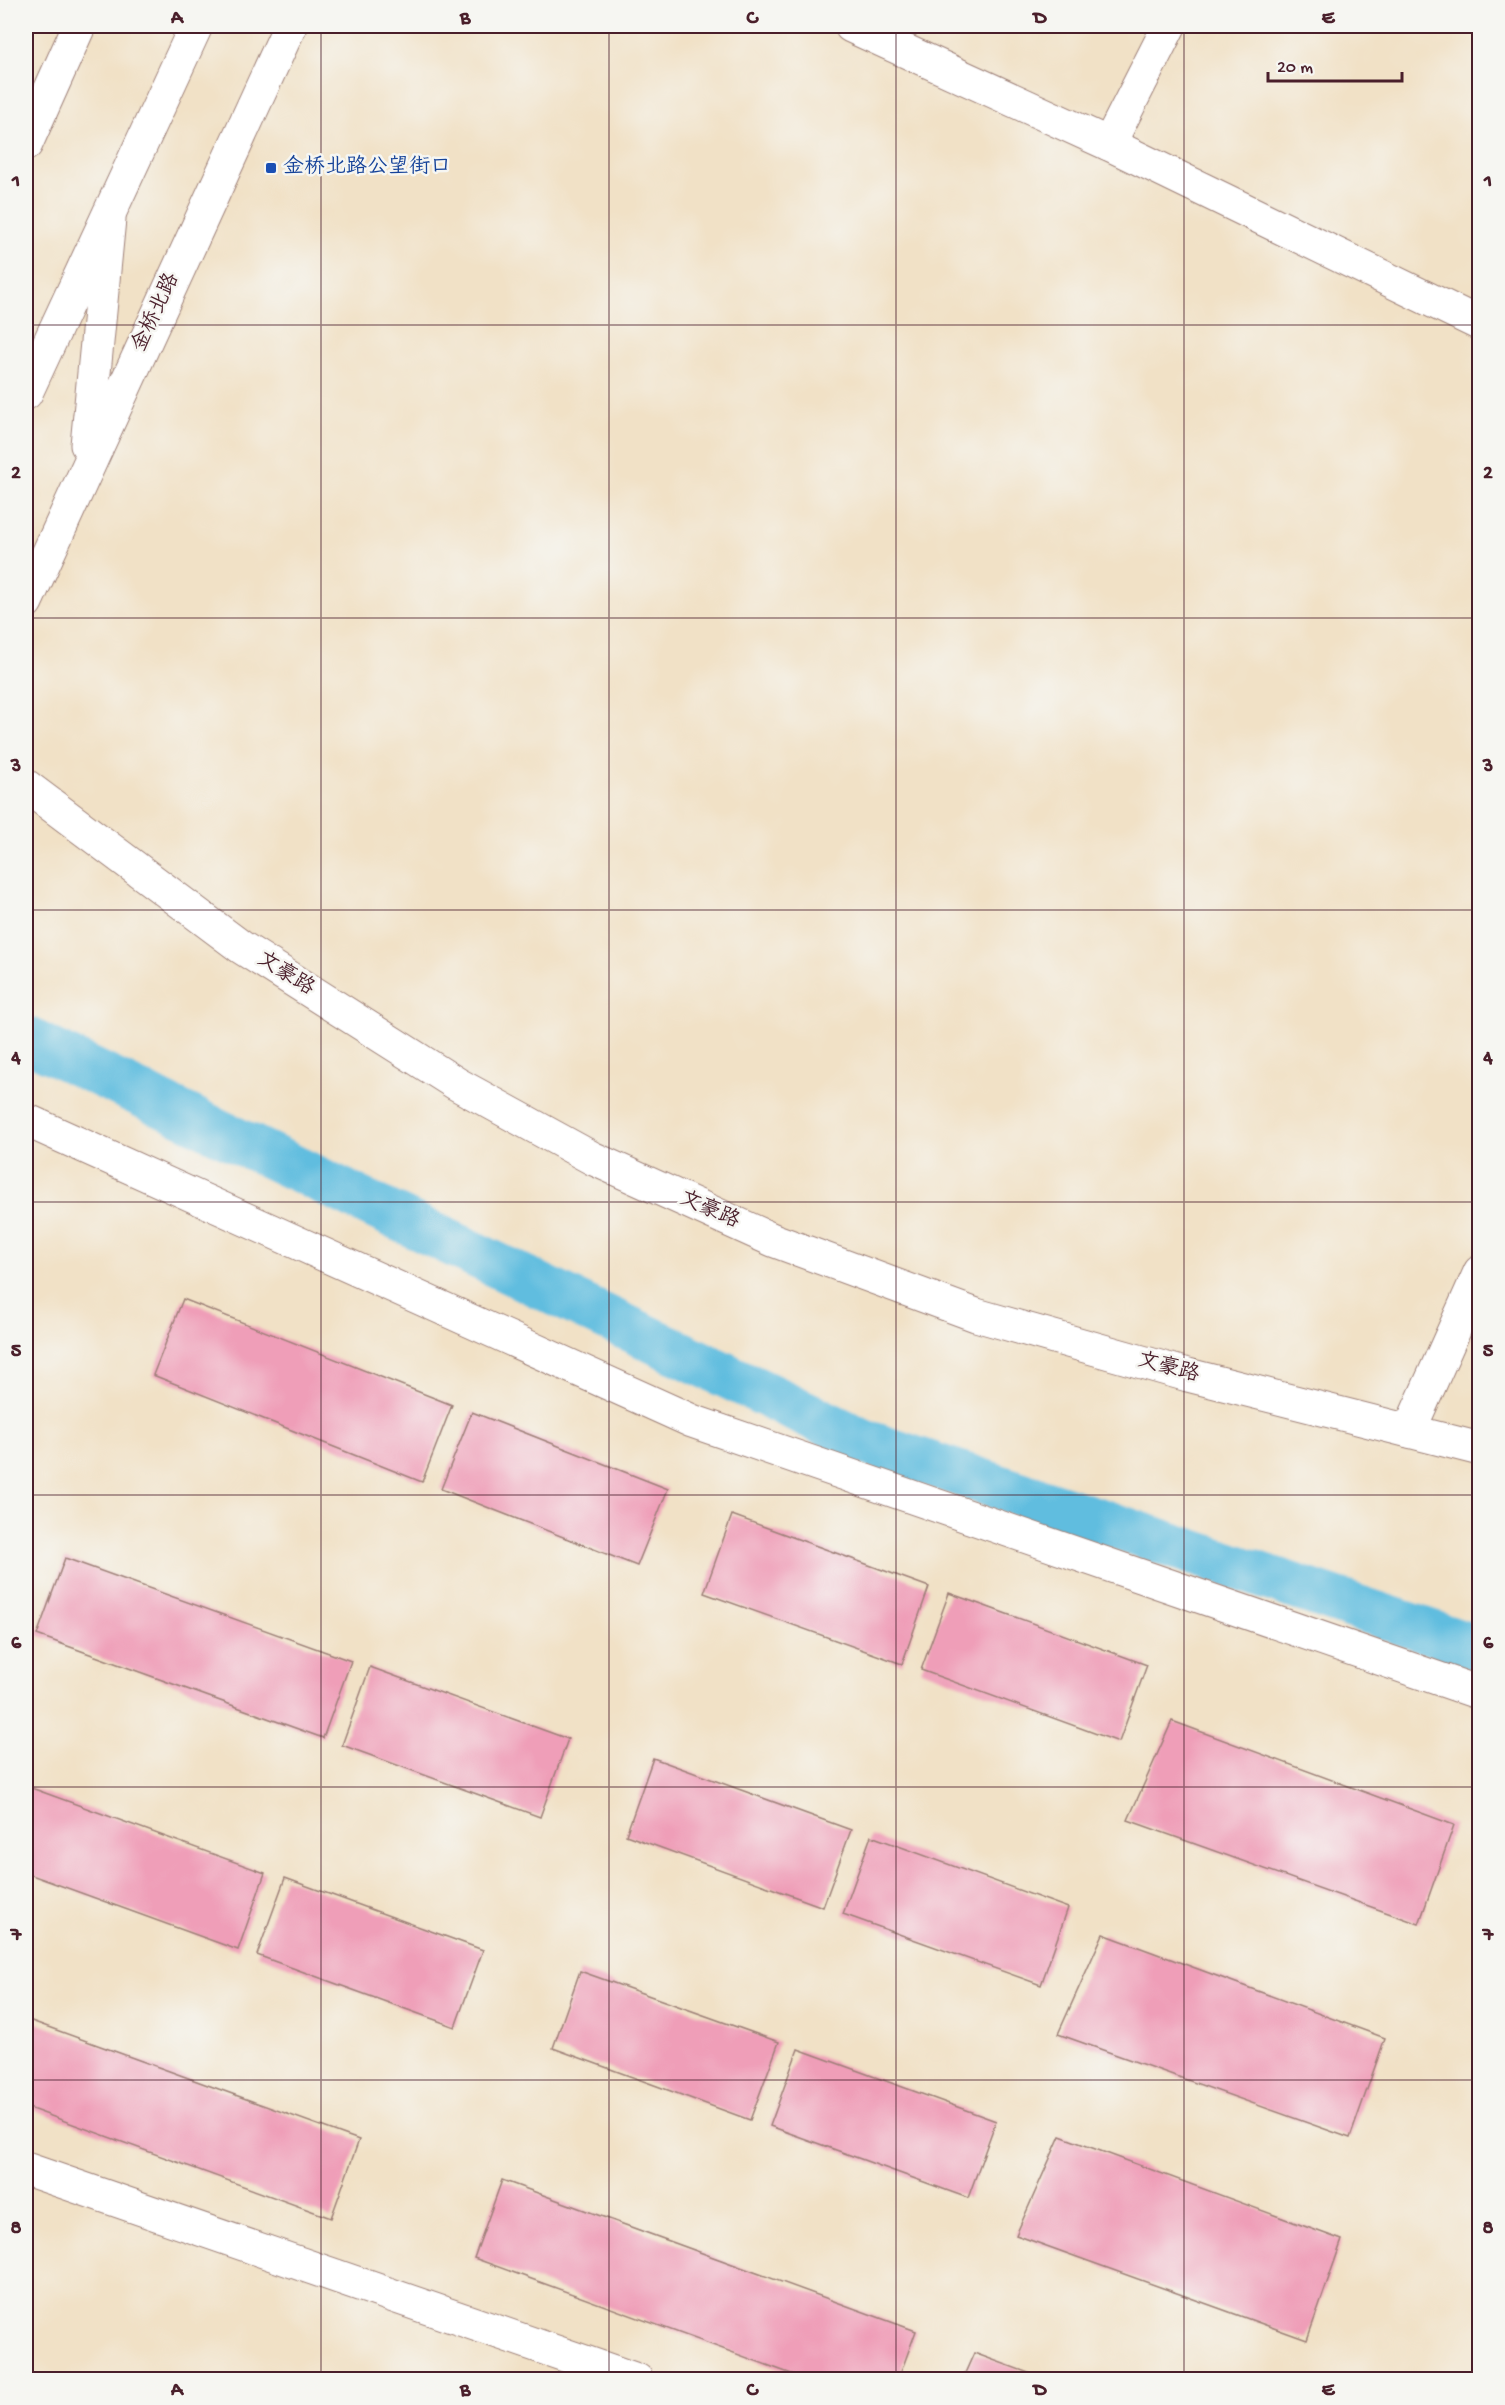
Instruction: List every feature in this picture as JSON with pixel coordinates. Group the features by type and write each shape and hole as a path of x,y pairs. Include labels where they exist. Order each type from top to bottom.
{"street":[{"path":"26,144 79,26"},
{"path":"26,393 196,26"},
{"name":"金桥北路","path":"26,602 84,471 290,26"},
{"path":"851,26 1109,144 1479,324"},
{"path":"1109,144 1169,26"},
{"path":"84,471 110,211"},
{"name":"文豪路","path":"26,786 241,947 457,1084 592,1158 773,1240 976,1315 1188,1375 1479,1449"},
{"path":"26,1120 692,1420 1479,1693"},
{"path":"1409,1431 1479,1272"},
{"path":"26,2169 637,2379"}],"building":[{"path":"183,1299 452,1405 422,1482 153,1375"},
{"path":"472,1412 668,1489 637,1566 441,1489"},
{"path":"732,1515 929,1587 902,1664 704,1593"},
{"path":"65,1558 351,1661 323,1738 37,1635"},
{"path":"949,1593 1147,1665 1119,1742 921,1670"},
{"path":"370,1667 568,1739 540,1817 342,1745"},
{"path":"1172,1721 1454,1825 1419,1924 1128,1820"},
{"path":"653,1758 851,1830 823,1907 626,1835"},
{"path":"26,1786 265,1873 238,1950 26,1873"},
{"path":"871,1836 1068,1908 1041,1985 843,1914"},
{"path":"285,1878 483,1950 455,2027 257,1955"},
{"path":"1103,1934 1385,2038 1350,2138 1058,2034"},
{"path":"580,1971 779,2042 750,2120 553,2048"},
{"path":"26,2019 359,2140 331,2218 26,2107"},
{"path":"798,2049 996,2121 968,2198 770,2126"},
{"path":"1060,2136 1342,2240 1307,2340 1016,2235"},
{"path":"502,2180 916,2331 898,2380 808,2380 474,2258"},
{"path":"974,2353 1045,2379 1045,2380 962,2380"}],"waterway":[{"path":"26,1039 865,1442 1480,1649"}],"place":[{"name":"金桥北路公望街口","path":"271,168"}]}
